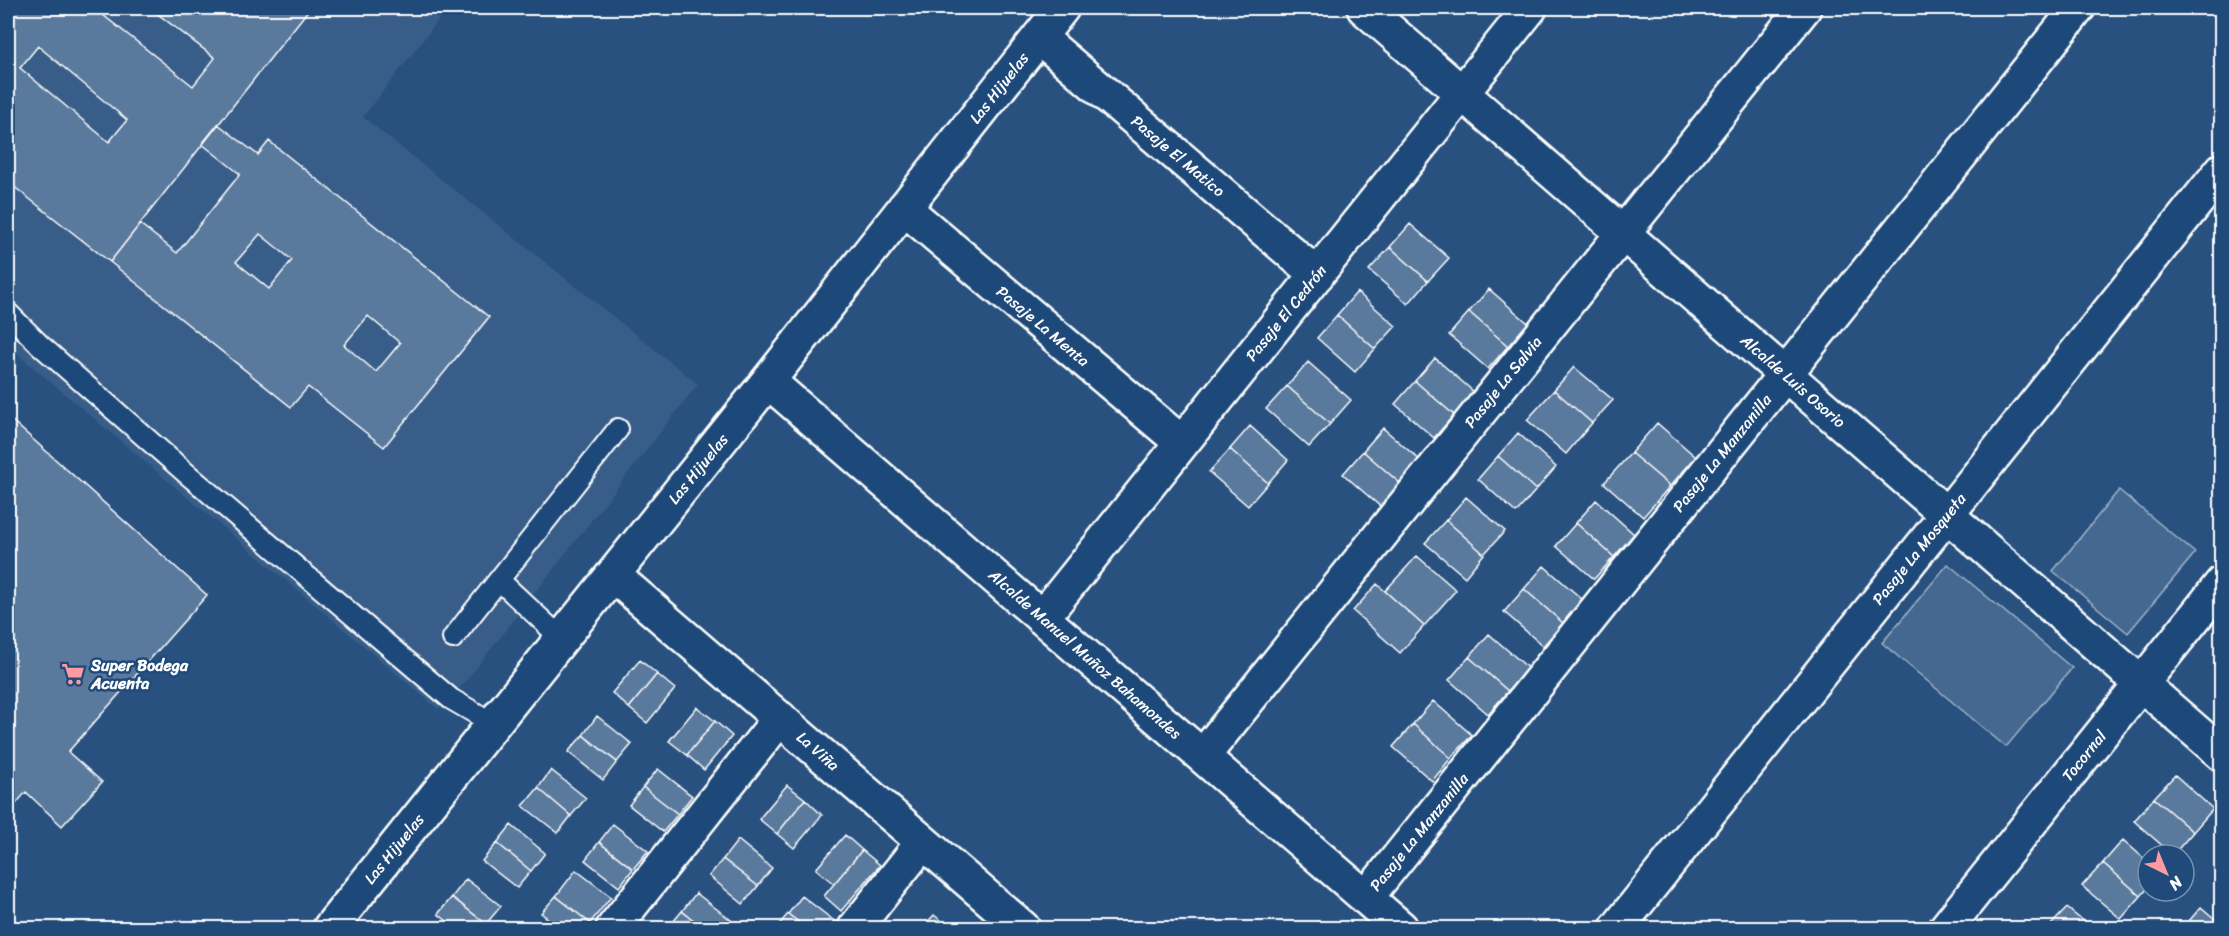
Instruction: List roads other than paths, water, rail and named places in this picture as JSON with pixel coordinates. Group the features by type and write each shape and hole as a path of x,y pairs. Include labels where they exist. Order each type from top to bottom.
{"street":[{"name":"Las Hijuelas","path":"330,928 614,575 1062,8"},
{"name":"Alcalde Luis Osorio","path":"1364,8 2222,754"},
{"name":"Pasaje El Cedrón","path":"1042,618 1530,8"},
{"name":"Pasaje La Salvia","path":"1203,756 1804,8"},
{"name":"Pasaje La Manzanilla","path":"1366,898 2078,8"},
{"name":"Pasaje El Matico","path":"1039,37 1317,275"},
{"name":"Pasaje La Mosqueta","path":"1617,928 2222,171"},
{"name":"Pasaje La Menta","path":"904,208 1182,443"},
{"name":"Alcalde Manuel Muñoz Bahamondes","path":"768,381 1401,928"},
{"name":"La Viña","path":"614,575 1023,928"},
{"name":"Tocornal","path":"1946,928 2222,583"},
{"path":"613,928 780,718"},
{"path":"855,928 923,842"}],"lane":[{"path":"8,313 40,345 186,473 451,699 494,724"},
{"path":"453,638 618,429"},
{"path":"500,581 562,639"}],"place":[{"name":"Super Bodega Acuenta","path":"73,674"}]}
